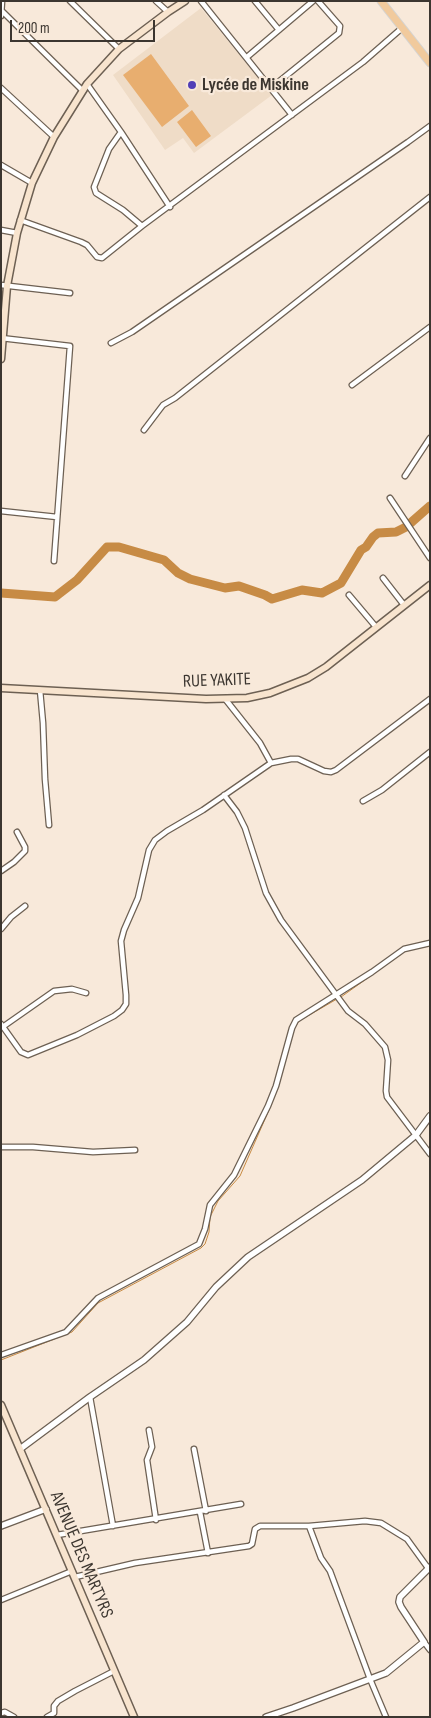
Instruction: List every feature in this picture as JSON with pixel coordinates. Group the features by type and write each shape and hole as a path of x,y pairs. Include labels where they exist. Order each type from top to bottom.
{"main road":[{"path":"1,359 4,286 20,220 32,183 54,136 85,87 119,49 185,1"},
{"path":"381,1 430,62"},
{"name":"RUE YAKITE","path":"1,688 226,700 270,693 308,678 326,667 430,585"},
{"name":"AVENUE DES MARTYRS","path":"1,1405 134,1717"}],"street":[{"path":"2,1 2,14 85,87 121,132 170,207"},
{"path":"70,1 119,49"},
{"path":"156,1 168,12"},
{"path":"201,1 292,115"},
{"path":"255,1 279,30"},
{"path":"247,58 313,1"},
{"path":"271,88 340,33 340,26 318,1"},
{"path":"20,220 81,242 87,245 99,259 102,258 142,226 363,62 402,28"},
{"path":"1,88 54,136"},
{"path":"111,343 132,332 430,126"},
{"path":"121,132 109,149 94,187 96,193 123,210 142,226"},
{"path":"1,165 32,183"},
{"path":"144,430 163,405 175,398 430,197"},
{"path":"1,230 17,233"},
{"path":"4,286 70,293"},
{"path":"352,385 430,327"},
{"path":"2,338 70,346 54,561"},
{"path":"404,476 430,438"},
{"path":"390,498 430,558"},
{"path":"1,511 57,516"},
{"path":"383,578 404,605"},
{"path":"349,595 376,628"},
{"path":"40,690 49,825"},
{"path":"86,993 72,989 54,991 3,1025 21,1052 28,1055 77,1035 122,1010 126,1004 126,995 121,941 138,898 151,845 160,836 203,810 271,763 298,759 324,771 331,772 336,770 430,699"},
{"path":"226,700 260,743 271,763"},
{"path":"363,801 382,790 430,752"},
{"path":"224,795 237,812 245,828 266,893 281,920 348,1011 365,1024 385,1047 388,1060 386,1094 430,1154"},
{"path":"1,870 14,862 25,851 25,847 17,832"},
{"path":"1,928 25,906"},
{"path":"1,1355 66,1332 96,1299 199,1244 205,1229 210,1205 234,1175 268,1106 276,1086 292,1028 300,1017 337,995 404,949 430,943"},
{"path":"20,1448 149,1356 188,1321 216,1287 248,1257 362,1180 416,1135 430,1116"},
{"path":"1,1147 34,1147 93,1152 135,1150"},
{"path":"90,1397 113,1526"},
{"path":"149,1430 152,1446 147,1460 156,1520"},
{"path":"194,1449 206,1511"},
{"path":"57,1535 156,1520 241,1504"},
{"path":"1,1526 46,1509"},
{"path":"200,1512 208,1553"},
{"path":"1,1600 73,1574 251,1545 255,1529 260,1526 380,1523 409,1540 429,1568 400,1597 399,1602 400,1607 430,1650"},
{"path":"309,1526 321,1558 330,1571 386,1717"},
{"path":"266,1717 370,1679 392,1669 424,1642"},
{"path":"47,1717 54,1713 55,1703 114,1671"},
{"path":"1,1713 5,1712 14,1717"}],"shaded area":[{"name":"Lycée de Miskine","path":"201,8 272,95 194,153 183,138 165,150 113,75"},
{"path":"151,54 189,106 162,127 123,75"},
{"path":"192,110 211,136 196,147 177,122"}],"waterway":[{"path":"1,593 55,597 77,580 107,547 119,547 164,560 178,573 190,579 225,588 239,586 272,599 302,590 322,593 341,583 361,550 366,547 373,537 378,533 396,532 406,527 430,506"},
{"path":"423,947 430,946"},
{"path":"341,997 407,950"},
{"path":"294,1029 299,1021 337,999"},
{"path":"1,1360 72,1332 98,1303 201,1248 205,1244 209,1232 210,1217 218,1201 240,1176 278,1087 286,1057"}],"place":[{"name":"Lycée de Miskine","path":"192,85"}]}
